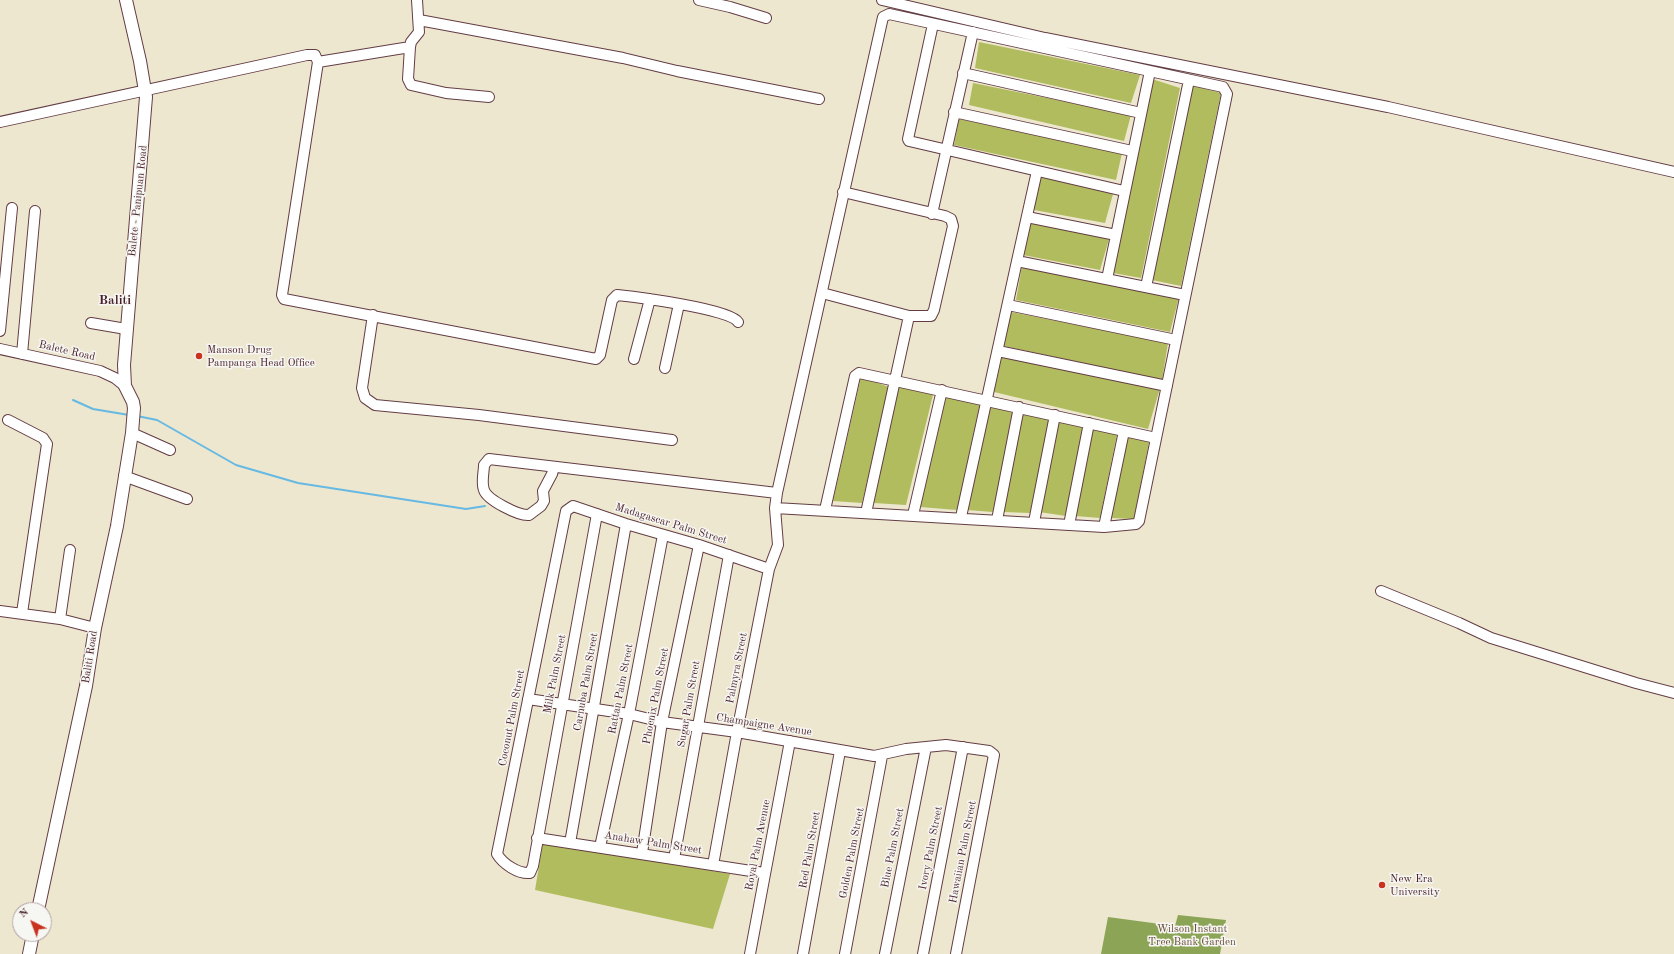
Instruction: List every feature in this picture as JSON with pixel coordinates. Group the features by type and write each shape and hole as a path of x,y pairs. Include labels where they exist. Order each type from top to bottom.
{"main road":[{"name":"Balete - Panipuan Road","path":"126,0 146,90 142,169 126,329 125,386 133,405"},
{"name":"Baliti Road","path":"40,902 86,686 95,628 117,526 133,428 133,405"},
{"path":"29,954 31,942"}],"street":[{"path":"417,0 419,32 411,42 410,47 409,83 414,86 446,93 489,97"},
{"path":"699,0 730,3 766,18"},
{"path":"882,0 1045,38 1388,107 1674,172"},
{"name":"Palmyra Street","path":"713,865 737,732 769,570 778,545 775,508 777,493 883,17 890,14 933,24"},
{"path":"419,20 623,58 684,72 819,99"},
{"path":"775,508 961,517 1069,525 1133,526 1139,521 1227,94 1223,87 933,24 908,139 912,143 1124,191"},
{"path":"932,214 973,32"},
{"path":"318,62 410,47"},
{"path":"0,122 307,55 315,55 318,62 282,297 284,299 596,359 600,355 614,297 617,295 679,304 726,314 735,318 738,322"},
{"path":"1107,280 1132,151 1150,71"},
{"path":"964,73 1141,113"},
{"path":"1146,287 1189,80"},
{"path":"954,112 1132,151"},
{"path":"961,517 1037,171"},
{"path":"822,293 909,316 931,316 934,310 952,226 952,220 843,192"},
{"path":"0,331 12,208"},
{"path":"22,354 35,211"},
{"path":"1027,217 1116,235"},
{"path":"1017,261 1107,280 1185,294"},
{"path":"634,359 650,299"},
{"path":"665,368 679,304"},
{"path":"1008,305 1176,340"},
{"path":"373,315 362,388 365,398 375,405 479,415 672,440"},
{"path":"866,513 909,316"},
{"path":"91,323 126,329"},
{"name":"Balete Road","path":"0,349 100,371 115,378 125,386"},
{"path":"998,351 1167,386"},
{"path":"825,510 855,376 859,372 1156,438"},
{"path":"913,515 942,390"},
{"path":"997,520 1019,407"},
{"path":"1034,522 1055,415"},
{"path":"8,420 43,438 46,444 22,614"},
{"path":"1069,525 1089,423"},
{"path":"133,428 170,450"},
{"path":"1104,526 1124,431"},
{"path":"554,467 543,491 544,501 541,506 529,515 519,514 500,504 488,496 483,489 484,465 490,459 777,493"},
{"path":"124,476 187,498"},
{"name":"Madagascar Palm Street","path":"566,511 574,506 626,524 729,554 769,570"},
{"name":"Coconut Palm Street","path":"537,838 533,866 530,873 524,874 501,862 498,854 566,511"},
{"name":"Milk Palm Street","path":"537,838 597,514"},
{"name":"Carnuba Palm Street","path":"570,843 626,524"},
{"name":"Rattan Palm Street","path":"600,847 629,714 663,535"},
{"name":"Phoenix Palm Street","path":"642,853 662,722 699,545"},
{"path":"60,619 70,550"},
{"name":"Sugar Palm Street","path":"674,858 729,554"},
{"path":"1381,591 1491,638 1636,683 1674,693"},
{"path":"0,611 60,619 95,628"},
{"name":"Champaigne Avenue","path":"528,699 594,708 662,722 737,732 874,756 882,756 906,749 946,746 990,751 994,755"},
{"name":"Royal Palm Avenue","path":"750,954 790,741"},
{"name":"Blue Palm Street","path":"885,954 926,747"},
{"name":"Ivory Palm Street","path":"923,954 963,747"},
{"name":"Red Palm Street","path":"803,954 840,751"},
{"name":"Hawaiian Palm Street","path":"956,954 994,755"},
{"name":"Golden Palm Street","path":"845,954 882,756"},
{"name":"Anahaw Palm Street","path":"537,838 764,873"}],"green space":[{"path":"979,42 1140,75 1131,103 975,68"},
{"path":"1152,79 1180,88 1141,278 1113,273"},
{"path":"973,83 1131,115 1124,141 969,105"},
{"path":"1193,86 1221,93 1181,286 1152,280"},
{"path":"959,119 1122,153 1116,180 954,145"},
{"path":"1040,177 1113,194 1105,223 1034,210"},
{"path":"1030,221 1109,239 1100,270 1023,255"},
{"path":"1022,266 1179,297 1170,332 1016,300"},
{"path":"1011,312 1168,343 1162,380 1004,346"},
{"path":"1002,357 1160,388 1148,429 994,392"},
{"path":"861,377 889,387 862,503 833,501"},
{"path":"899,384 933,395 906,505 874,503"},
{"path":"946,397 980,403 957,510 920,507"},
{"path":"989,405 1013,413 993,512 967,510"},
{"path":"1023,412 1049,420 1030,513 1004,512"},
{"path":"1058,418 1085,426 1066,516 1039,512"},
{"path":"1092,427 1117,434 1100,518 1075,516"},
{"path":"1127,436 1149,442 1134,519 1111,518"},
{"path":"543,842 730,874 713,929 535,890"},
{"name":"Wilson Instant Tree Bank Garden","path":"1178,915 1226,920 1220,954 1101,954 1108,917 1175,926"}],"waterway":[{"path":"73,400 93,409 129,415"},
{"path":"137,416 157,420 236,465 298,483 466,509 485,506"}],"place":[{"name":"Manson Drug Pampanga Head Office","path":"199,356"},
{"name":"New Era University","path":"1382,885"}],"district":[{"name":"Baliti","path":"115,301"}]}
